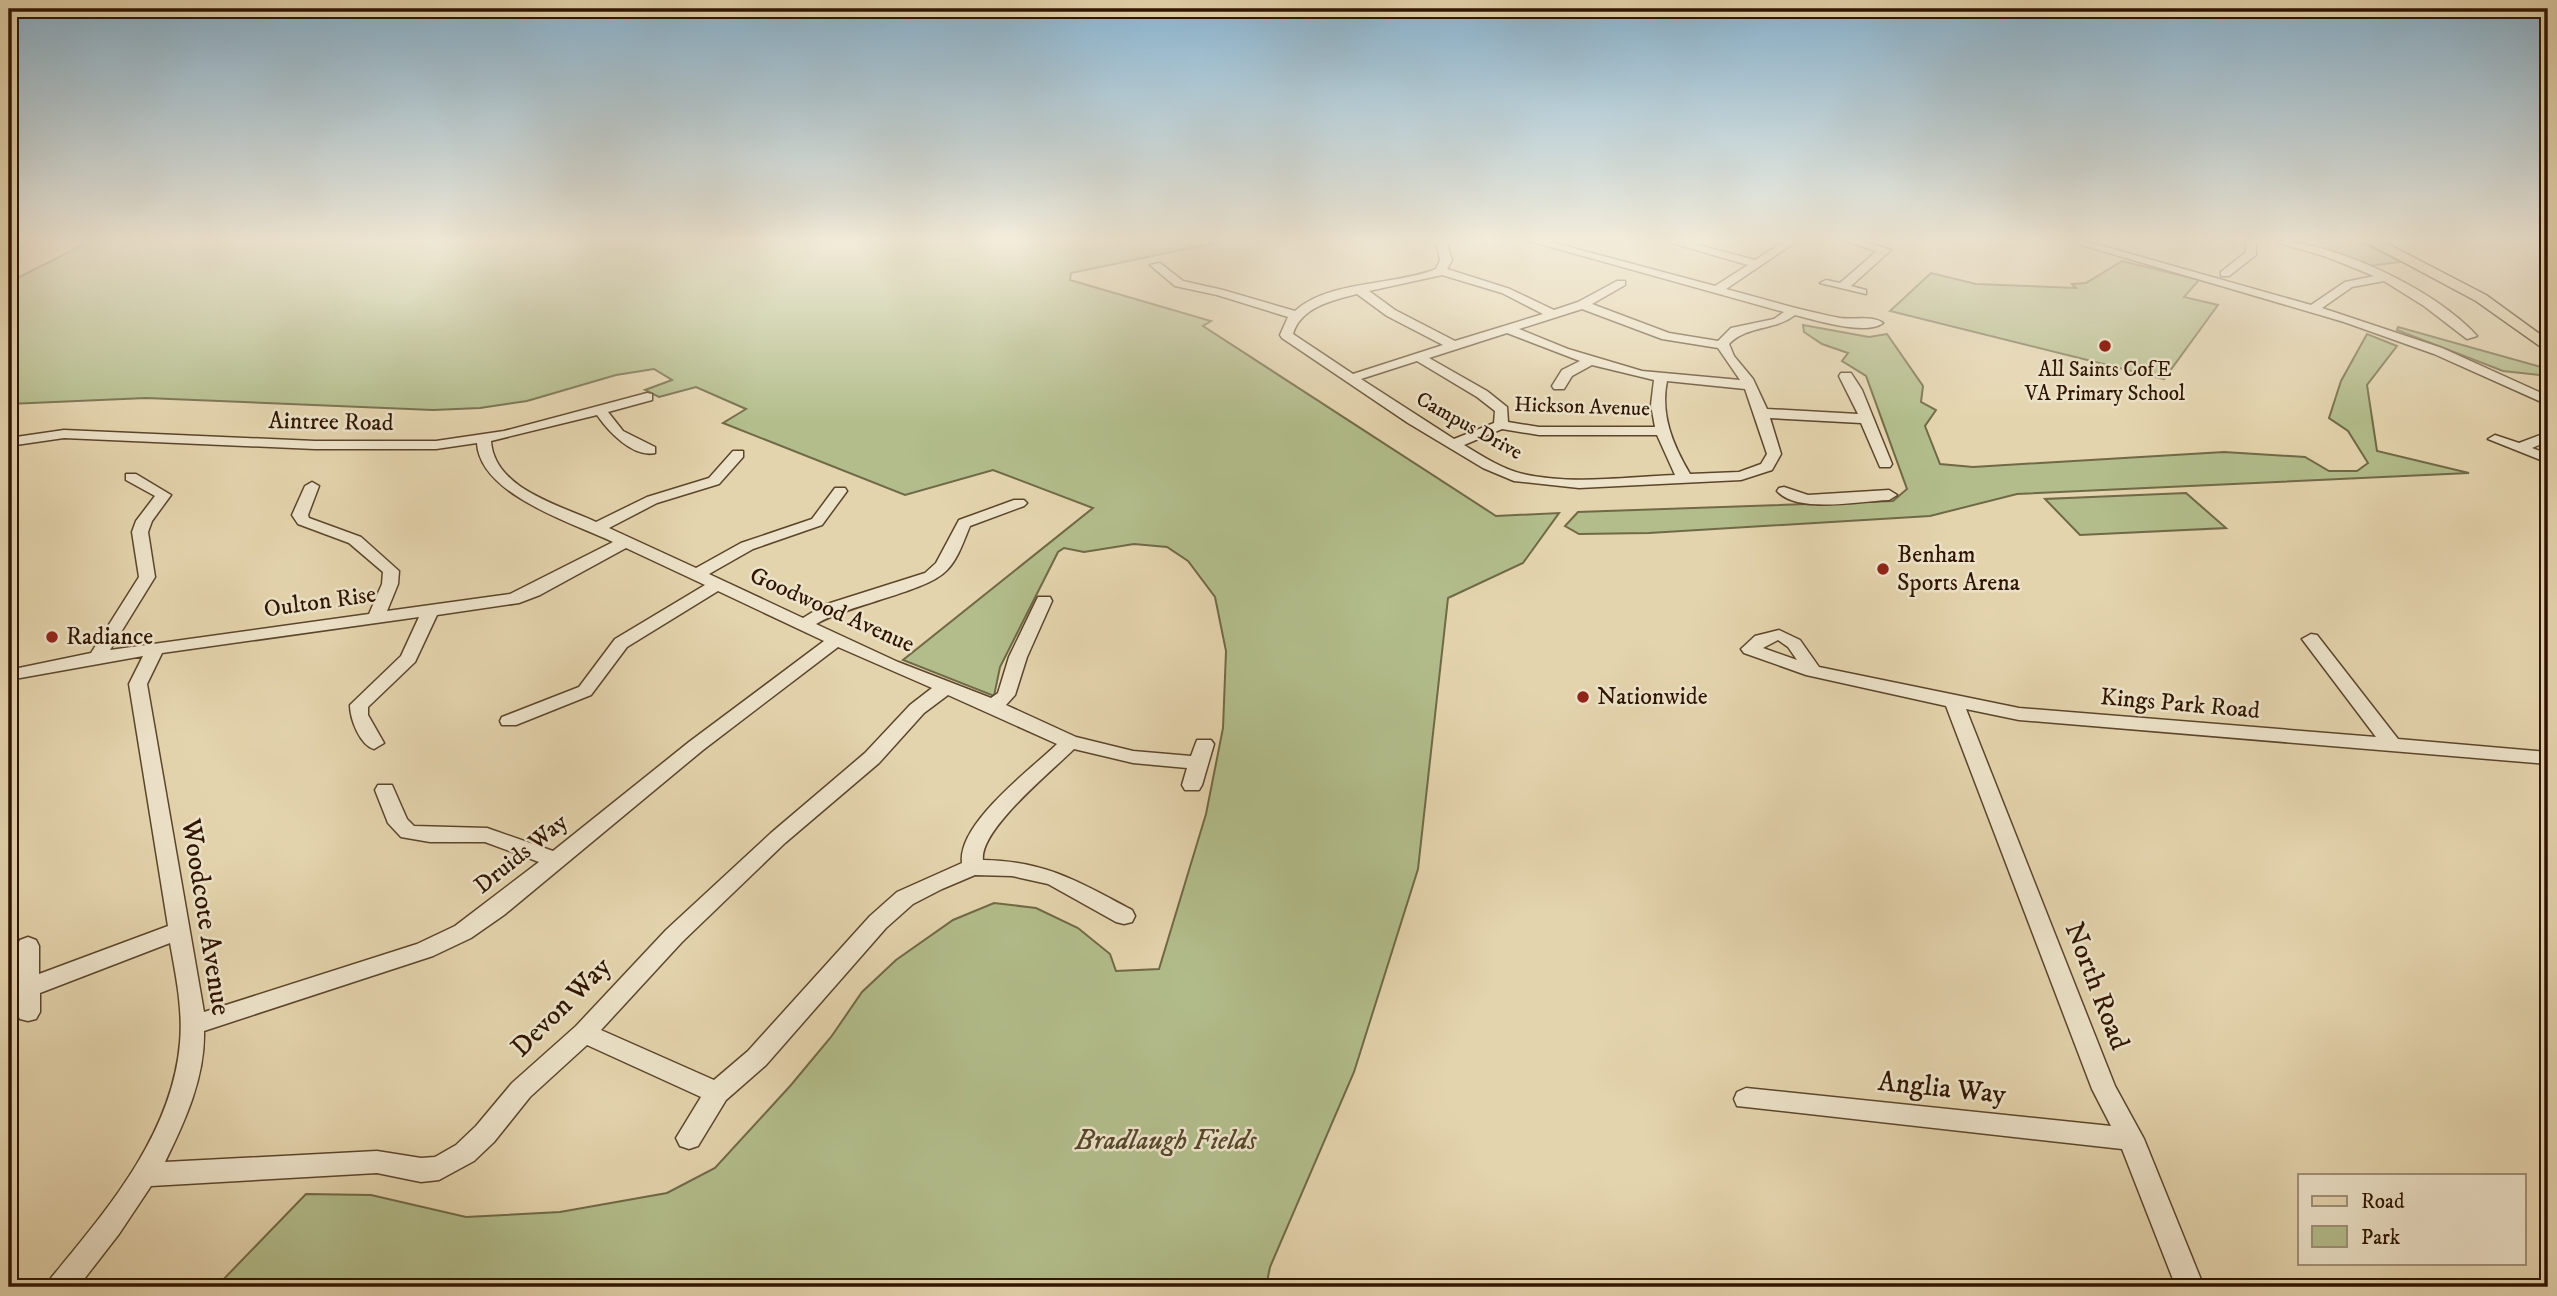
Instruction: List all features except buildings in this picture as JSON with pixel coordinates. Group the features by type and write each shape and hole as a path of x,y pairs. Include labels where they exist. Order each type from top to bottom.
{"main road":[{"path":"2486,301 2548,347"}],"street":[{"path":"1250,301 1297,316 1320,301"},
{"path":"1375,301 1391,313 1454,346"},
{"path":"1527,301 1553,314"},
{"path":"1349,379 1588,301"},
{"path":"1759,301 1820,318 1848,323 1877,323"},
{"path":"2295,301 2403,338 2501,378 2548,401"},
{"path":"2315,307 2323,301"},
{"path":"2425,301 2435,307 2464,336 2489,337"},
{"path":"1582,305 1666,336 1722,345"},
{"path":"1722,345 1727,335 1735,331 1778,323 1793,311"},
{"name":"Campus Drive","path":"1297,316 1286,328 1288,339 1454,444 1507,474 1532,481 1579,484 1685,479 1757,472"},
{"path":"1509,329 1591,360 1661,379 1749,385"},
{"path":"1722,345 1729,360 1749,385 1774,454 1771,463 1757,472 1788,498 1808,500 1889,495"},
{"path":"1419,357 1497,404 1502,410 1501,425 1454,444"},
{"path":"1559,386 1567,373 1591,360"},
{"path":"1846,376 1885,464"},
{"path":"2501,378 2548,390"},
{"path":"1661,379 1657,399 1662,431 1671,455 1685,479"},
{"name":"Aintree Road","path":"9,442 64,434 366,446 484,439 648,397"},
{"path":"600,410 618,434 650,450"},
{"path":"1760,413 1867,419"},
{"name":"Hickson Avenue","path":"1501,425 1539,431 1662,431"},
{"path":"2520,449 2548,436"},
{"name":"Goodwood Avenue","path":"484,439 485,456 503,482 836,640 1070,741 1133,757 1201,754 1192,785"},
{"path":"2495,439 2548,459"},
{"path":"597,528 652,500 714,481 738,454"},
{"path":"97,657 147,577 148,564 140,533 144,518 163,495 131,477"},
{"path":"312,485 300,515 303,521 355,540 391,572 390,584 375,620"},
{"path":"696,575 747,546 817,523 839,491"},
{"path":"803,625 830,608 931,576 943,565 964,523 1019,503"},
{"name":"Oulton Rise","path":"9,675 97,657 513,600 534,592 625,542"},
{"path":"509,721 585,691 621,643 717,585"},
{"path":"993,706 1006,695 1017,657 1044,601"},
{"path":"374,743 359,715 359,705 409,658 430,612"},
{"path":"1016,621 1035,622"},
{"path":"2311,639 2392,745"},
{"name":"Druids Way","path":"194,1025 445,942 496,909 696,746 836,640"},
{"name":"Woodcote Avenue","path":"61,1287 103,1234 142,1175 177,1106 190,1063 194,1025 138,684 155,649"},
{"name":"Kings Park Road","path":"1812,671 1955,704 2051,718 2548,758"},
{"name":"Devon Way","path":"142,1175 377,1162 421,1170 439,1168 475,1144 521,1090 584,1033 674,936 778,838 872,758 917,709 946,687"},
{"name":"North Road","path":"1955,704 1959,722 2104,1088 2131,1139 2190,1287"},
{"path":"973,867 971,851 983,827 1070,741"},
{"path":"385,790 398,823 408,832 430,835 487,835 554,860"},
{"path":"689,1138 717,1093 757,1058 878,922 905,898 973,867 1012,868 1054,878 1124,916"},
{"path":"28,988 180,930"},
{"path":"27,1012 28,946"},
{"path":"584,1033 717,1093"},
{"name":"Anglia Way","path":"1746,1099 2131,1139"}],"green space":[{"name":"Bradlaugh Fields","path":"9,301 1144,301 1211,321 1203,326 1496,516 1559,513 1523,563 1448,598 1418,869 1354,1072 1270,1267 1266,1287 216,1287 306,1194 371,1195 466,1217 560,1212 667,1193 715,1168 791,1085 831,1037 862,992 896,960 953,920 994,903 1036,908 1078,928 1110,954 1116,971 1159,969 1206,814 1223,728 1226,651 1215,597 1188,561 1167,547 1134,544 1084,552 1064,548 1058,552 1000,667 994,696 903,660 1093,508 993,470 905,495 723,423 746,409 696,387 659,397 645,390 672,380 654,369 616,375 527,401 480,408 433,410 146,398 9,404"},
{"path":"1900,301 2203,301 2218,305 2164,379 1890,311"},
{"path":"1803,325 1869,337 1887,334 1923,386 1921,402 1936,410 1925,426 1940,464 1973,467 2224,452 2305,457 2329,471 2357,471 2368,463 2348,431 2329,418 2341,381 2367,334 2397,346 2367,385 2377,451 2469,473 2017,494 1930,516 1649,533 1579,534 1565,526 1578,512 1893,501 1907,489 1866,376 1842,361 1848,353 1822,344 1804,332"},
{"path":"2398,327 2548,369 2548,376 2503,371 2397,330"},
{"path":"2186,493 2226,528 2080,535 2045,499"}],"place":[{"name":"All Saints CofE VA Primary School","path":"2105,346"},
{"name":"Benham Sports Arena","path":"1883,569"},
{"name":"Radiance","path":"52,637"},
{"name":"Nationwide","path":"1583,697"}]}
